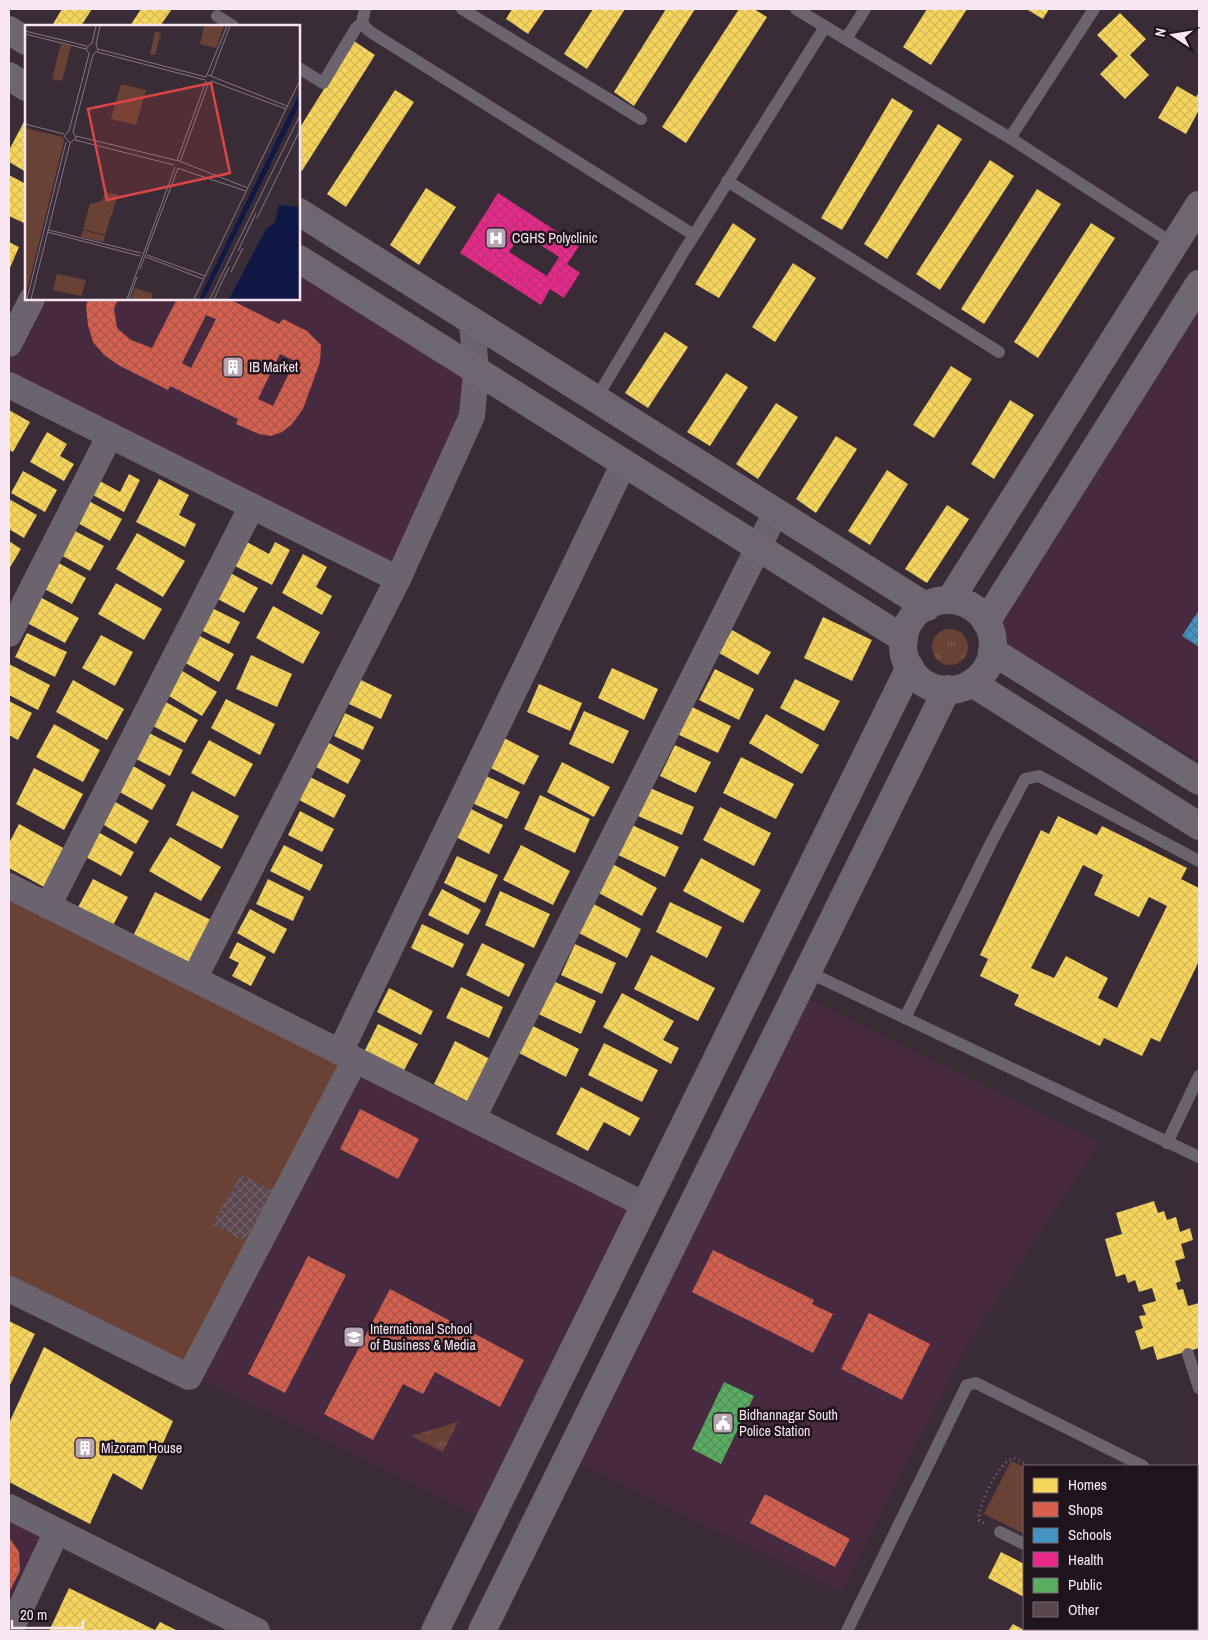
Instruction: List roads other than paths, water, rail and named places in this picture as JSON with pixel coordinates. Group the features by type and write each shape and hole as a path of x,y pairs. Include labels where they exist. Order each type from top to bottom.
{"street":[{"path":"9,30 25,40"},
{"path":"9,76 25,86"},
{"path":"300,213 776,512 938,603 967,604 980,612 993,641 992,651 985,670 960,686 941,690 926,684 914,674 906,661 904,639 914,616 938,603 1099,364 1199,205"},
{"path":"300,260 476,372 624,462 904,639"},
{"path":"986,622 1199,284"},
{"path":"9,344 31,300"},
{"path":"194,978 398,578 472,416 476,372 472,321"},
{"path":"1099,364 1134,388"},
{"path":"9,385 398,578"},
{"path":"9,634 110,435"},
{"path":"9,1289 189,1376 347,1056 624,462"},
{"path":"48,906 252,506"},
{"path":"473,1118 776,512"},
{"path":"992,651 1199,781"},
{"path":"435,1631 910,668"},
{"path":"449,1604 484,1627 906,772 960,686"},
{"path":"960,686 1199,826"},
{"path":"867,754 906,772"},
{"path":"9,886 645,1205"},
{"path":"702,1089 740,1109"},
{"path":"9,1507 257,1631"},
{"path":"10,1631 57,1531"}],"lane":[{"path":"462,9 641,119"},
{"path":"796,9 1010,138 1174,244"},
{"path":"846,39 866,9"},
{"path":"1010,138 1094,9"},
{"path":"300,69 323,83 363,13"},
{"path":"363,13 368,31 694,235"},
{"path":"217,16 231,25"},
{"path":"596,399 727,181 825,26"},
{"path":"727,181 999,352"},
{"path":"904,1018 1025,779 1039,776 1199,861"},
{"path":"808,972 1199,1158"},
{"path":"1167,1142 1199,1076"},
{"path":"1188,1354 1199,1388"},
{"path":"847,1631 967,1385 970,1383 976,1383 1141,1465"},
{"path":"1000,1532 1023,1544"}],"place":[{"name":"CGHS Polyclinic","path":"496,238"},
{"name":"IB Market","path":"233,367"},
{"name":"International School of Business & Media","path":"354,1337"},
{"name":"Bidhannagar South Police Station","path":"723,1423"},
{"name":"Mizoram House","path":"85,1448"}]}
